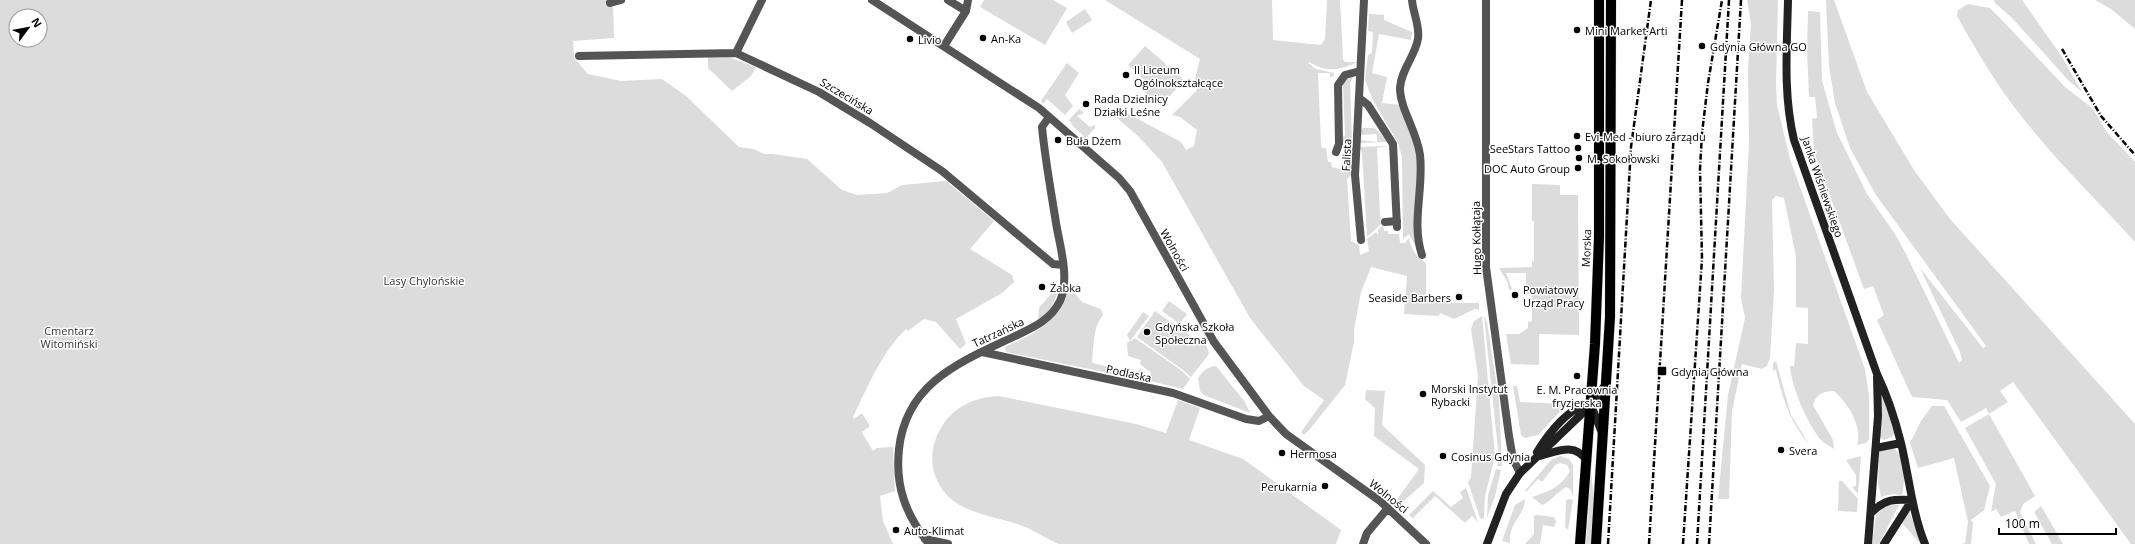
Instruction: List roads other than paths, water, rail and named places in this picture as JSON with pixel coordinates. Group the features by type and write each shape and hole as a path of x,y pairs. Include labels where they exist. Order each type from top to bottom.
{"main road":[{"name":"Morska","path":"1580,544 1591,405 1599,237 1599,0"},
{"path":"1596,544 1606,383 1611,248 1611,0"},
{"name":"Janka Wiśniewskiego","path":"1788,0 1786,82 1792,129 1802,163 1877,374 1890,400 1901,444 1912,500 1925,544"},
{"name":"Janka Wiśniewskiego","path":"1868,544 1878,416 1877,374"},
{"path":"1487,544 1506,494 1520,473 1533,458 1551,444 1591,405 1606,383"},
{"path":"1591,405 1603,436"},
{"path":"1876,448 1901,444"},
{"path":"1533,458 1555,450 1570,449 1576,450 1583,455 1587,461"},
{"path":"1871,514 1885,502 1892,499 1912,500 1884,544"}],"street":[{"path":"610,3 621,0"},
{"path":"736,53 762,0"},
{"name":"Wolności","path":"872,0 1039,108 1114,173 1130,191 1214,342 1269,416 1286,434 1388,508 1426,544"},
{"path":"948,0 966,11"},
{"path":"944,46 966,11 968,0"},
{"name":"Falista","path":"1361,240 1355,175 1364,0"},
{"path":"1412,0 1418,27 1418,40 1403,75 1400,88 1402,100 1416,134 1420,156 1417,227 1422,255"},
{"name":"Hugo Kołłątaja","path":"1486,0 1486,267 1509,436 1513,459 1520,473"},
{"name":"Szczecińska","path":"579,56 736,53 819,92 862,117 942,171 1053,264 1063,265"},
{"name":"Falista","path":"1336,152 1339,144 1338,85 1345,75 1360,71"},
{"path":"1359,98 1368,105 1393,144 1397,224 1385,222"},
{"name":"Tatrzańska","path":"927,541 910,515 902,498 898,478 899,445 904,426 915,402 925,389 960,363 1034,328 1051,314 1062,293 1063,265 1042,127 1049,117"},
{"name":"Podlaska","path":"982,352 1173,393 1246,419 1259,421 1269,416"},
{"path":"1363,544 1367,533 1388,508"},
{"path":"927,541 948,544"}],"railway":[{"path":"1608,544 1631,147 1651,0"},
{"path":"1649,544 1682,0"},
{"path":"1683,544 1702,259 1700,169 1702,133 1708,83 1722,0"},
{"path":"1697,544 1729,0"},
{"path":"1709,544 1741,0"},
{"path":"2062,49 2101,116 2135,155"}],"place":[{"name":"Mini Market Arti","path":"1577,30"},
{"name":"An-Ka","path":"983,38"},
{"name":"Livio","path":"910,39"},
{"name":"Gdynia Główna GO","path":"1702,46"},
{"name":"II Liceum Ogólnokształcące","path":"1126,75"},
{"name":"Rada Dzielnicy Działki Leśne","path":"1086,104"},
{"name":"Evi-Med - biuro zarządu","path":"1577,136"},
{"name":"Buła Dżem","path":"1058,140"},
{"name":"SeeStars Tattoo","path":"1578,148"},
{"name":"M. Sokołowski","path":"1579,158"},
{"name":"DOC Auto Group","path":"1578,168"},
{"name":"Żabka","path":"1042,287"},
{"name":"Powiatowy Urząd Pracy","path":"1515,295"},
{"name":"Seaside Barbers","path":"1459,297"},
{"name":"Gdyńska Szkoła Społeczna","path":"1147,332"},
{"name":"Gdynia Główna","path":"1662,371"},
{"name":"E. M. Pracownia fryzjerska","path":"1577,376"},
{"name":"Morski Instytut Rybacki","path":"1423,394"},
{"name":"Svera","path":"1781,450"},
{"name":"Hermosa","path":"1282,453"},
{"name":"Cosinus Gdynia","path":"1443,456"},
{"name":"Perukarnia","path":"1325,486"},
{"name":"Auto-Klimat","path":"896,530"}],"park label":[{"name":"Lasy Chylońskie","path":"424,280"},
{"name":"Cmentarz Witomiński","path":"69,336"}]}
